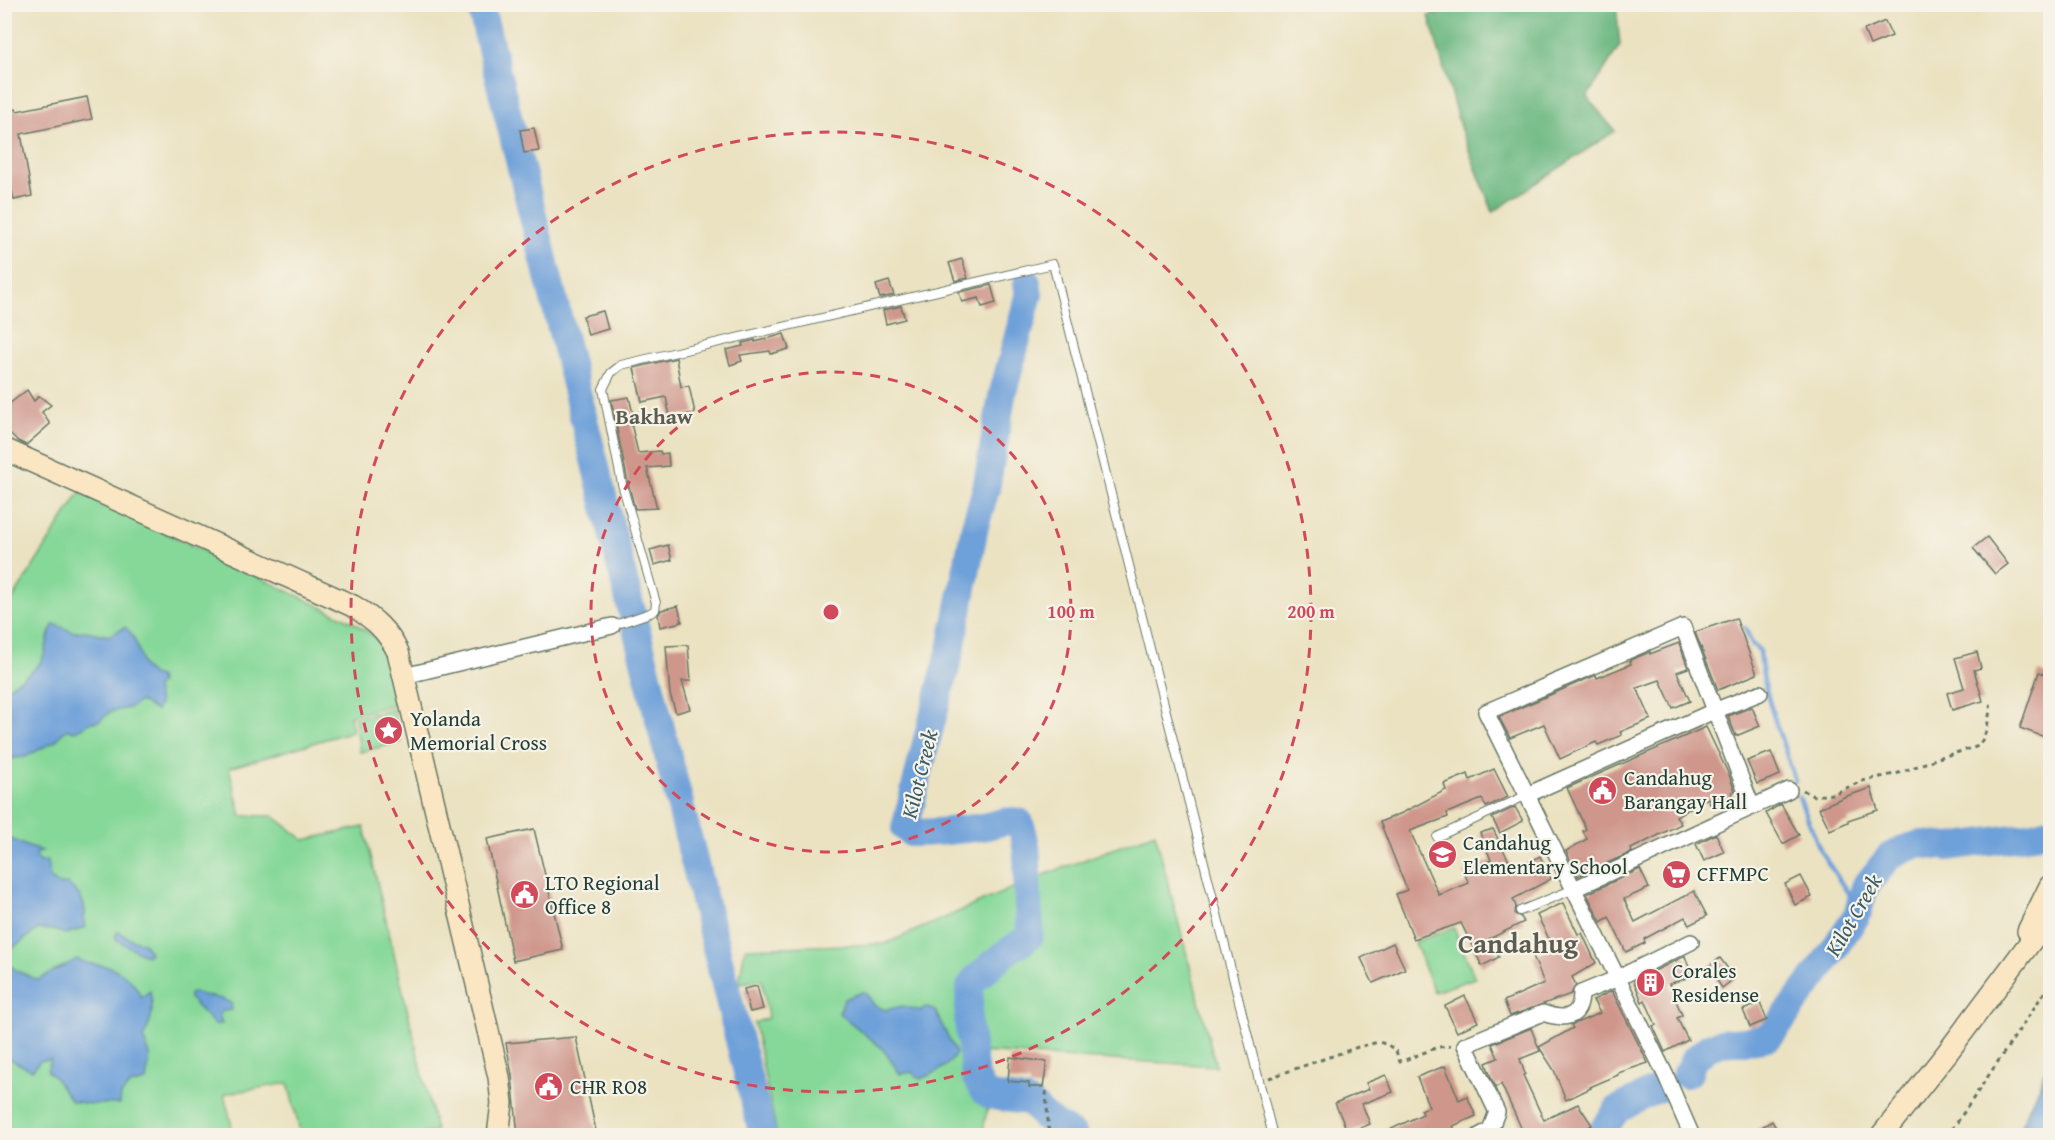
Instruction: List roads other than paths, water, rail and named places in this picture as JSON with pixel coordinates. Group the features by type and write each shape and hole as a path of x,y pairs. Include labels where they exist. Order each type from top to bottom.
{"street":[{"path":"4,449 353,606 371,617 391,637 398,652 404,676 499,1077 502,1103 498,1136"},
{"path":"404,676 612,626"},
{"path":"1692,1136 1666,1076 1486,712 1683,627 1752,807"},
{"path":"1527,795 1714,711 1760,693"},
{"path":"1574,889 1789,790"},
{"path":"2006,977 2050,886"},
{"path":"1881,1136 2006,977 2050,916"},
{"path":"1479,1136 1490,1130 1497,1112 1465,1045 1543,1013 1568,1017 1577,1010 1581,1001 1581,993 1618,978 1690,942"}],"lane":[{"path":"612,626 650,613 655,610 656,603 622,484 603,389 611,373 621,365 1053,264 1274,1136"},
{"path":"1437,837 1527,795"},
{"path":"1520,911 1574,889"}],"water":[{"path":"54,624 73,632 86,631 109,636 125,627 135,640 143,667 152,675 159,677 160,684 156,687 159,705 156,711 140,701 132,707 110,712 99,721 75,731 67,730 56,741 25,757 7,761 4,759 5,690 33,670 41,661"},
{"path":"11,839 42,851 36,854 37,859 41,862 47,861 50,878 59,885 67,884 82,900 86,927 66,934 38,929 5,954 5,840"},
{"path":"118,932 144,943 150,953 147,956 116,939"},
{"path":"77,959 88,964 117,970 131,981 141,997 150,991 151,1015 143,1038 150,1055 146,1081 130,1085 121,1095 120,1104 71,1101 47,1071 51,1059 40,1061 32,1070 9,1059 5,1061 5,962 19,972 38,980"},
{"path":"863,992 874,1005 885,1010 903,1006 921,1011 925,1007 935,1011 956,1053 950,1062 931,1075 920,1079 912,1072 900,1074 883,1049 839,1013 844,999"},
{"path":"189,994 222,999 231,1003 232,1010 219,1014 222,1024 215,1025 189,998"},
{"path":"2050,1061 2050,1135 2022,1135 2020,1128"}],"waterway":[{"path":"480,4 763,1136"},
{"name":"Kilot Creek","path":"1027,283 1029,294 1002,396 986,489 975,526 951,649 905,828 911,833 1019,822 1027,852 1030,933 1029,937 1004,954 974,980 970,987 968,1022 975,1076 983,1091 991,1096 1032,1104 1043,1116 1074,1136"},
{"path":"1745,628 1752,644 1760,651 1769,701 1795,781"},
{"path":"1799,797 1821,852 1859,910"},
{"name":"Kilot Creek","path":"1686,1074 1689,1073 1693,1060 1709,1047 1720,1043 1757,1040 1770,1036 1819,971 1857,915 1865,887 1889,857 1901,850 1921,844 1949,847 2034,835 2050,830"},
{"name":"Kilot Creek","path":"1598,1136 1618,1109 1663,1086"}],"place":[{"name":"Yolanda Memorial Cross","path":"389,731"},
{"name":"Candahug Barangay Hall","path":"1603,790"},
{"name":"Candahug Elementary School","path":"1442,855"},
{"name":"CFFMPC","path":"1676,874"},
{"name":"LTO Regional Office 8","path":"524,895"},
{"name":"Corales Residense","path":"1651,983"},
{"name":"CHR RO8","path":"549,1087"}],"district":[{"name":"Bakhaw","path":"654,416"},
{"name":"Candahug","path":"1518,944"}]}
